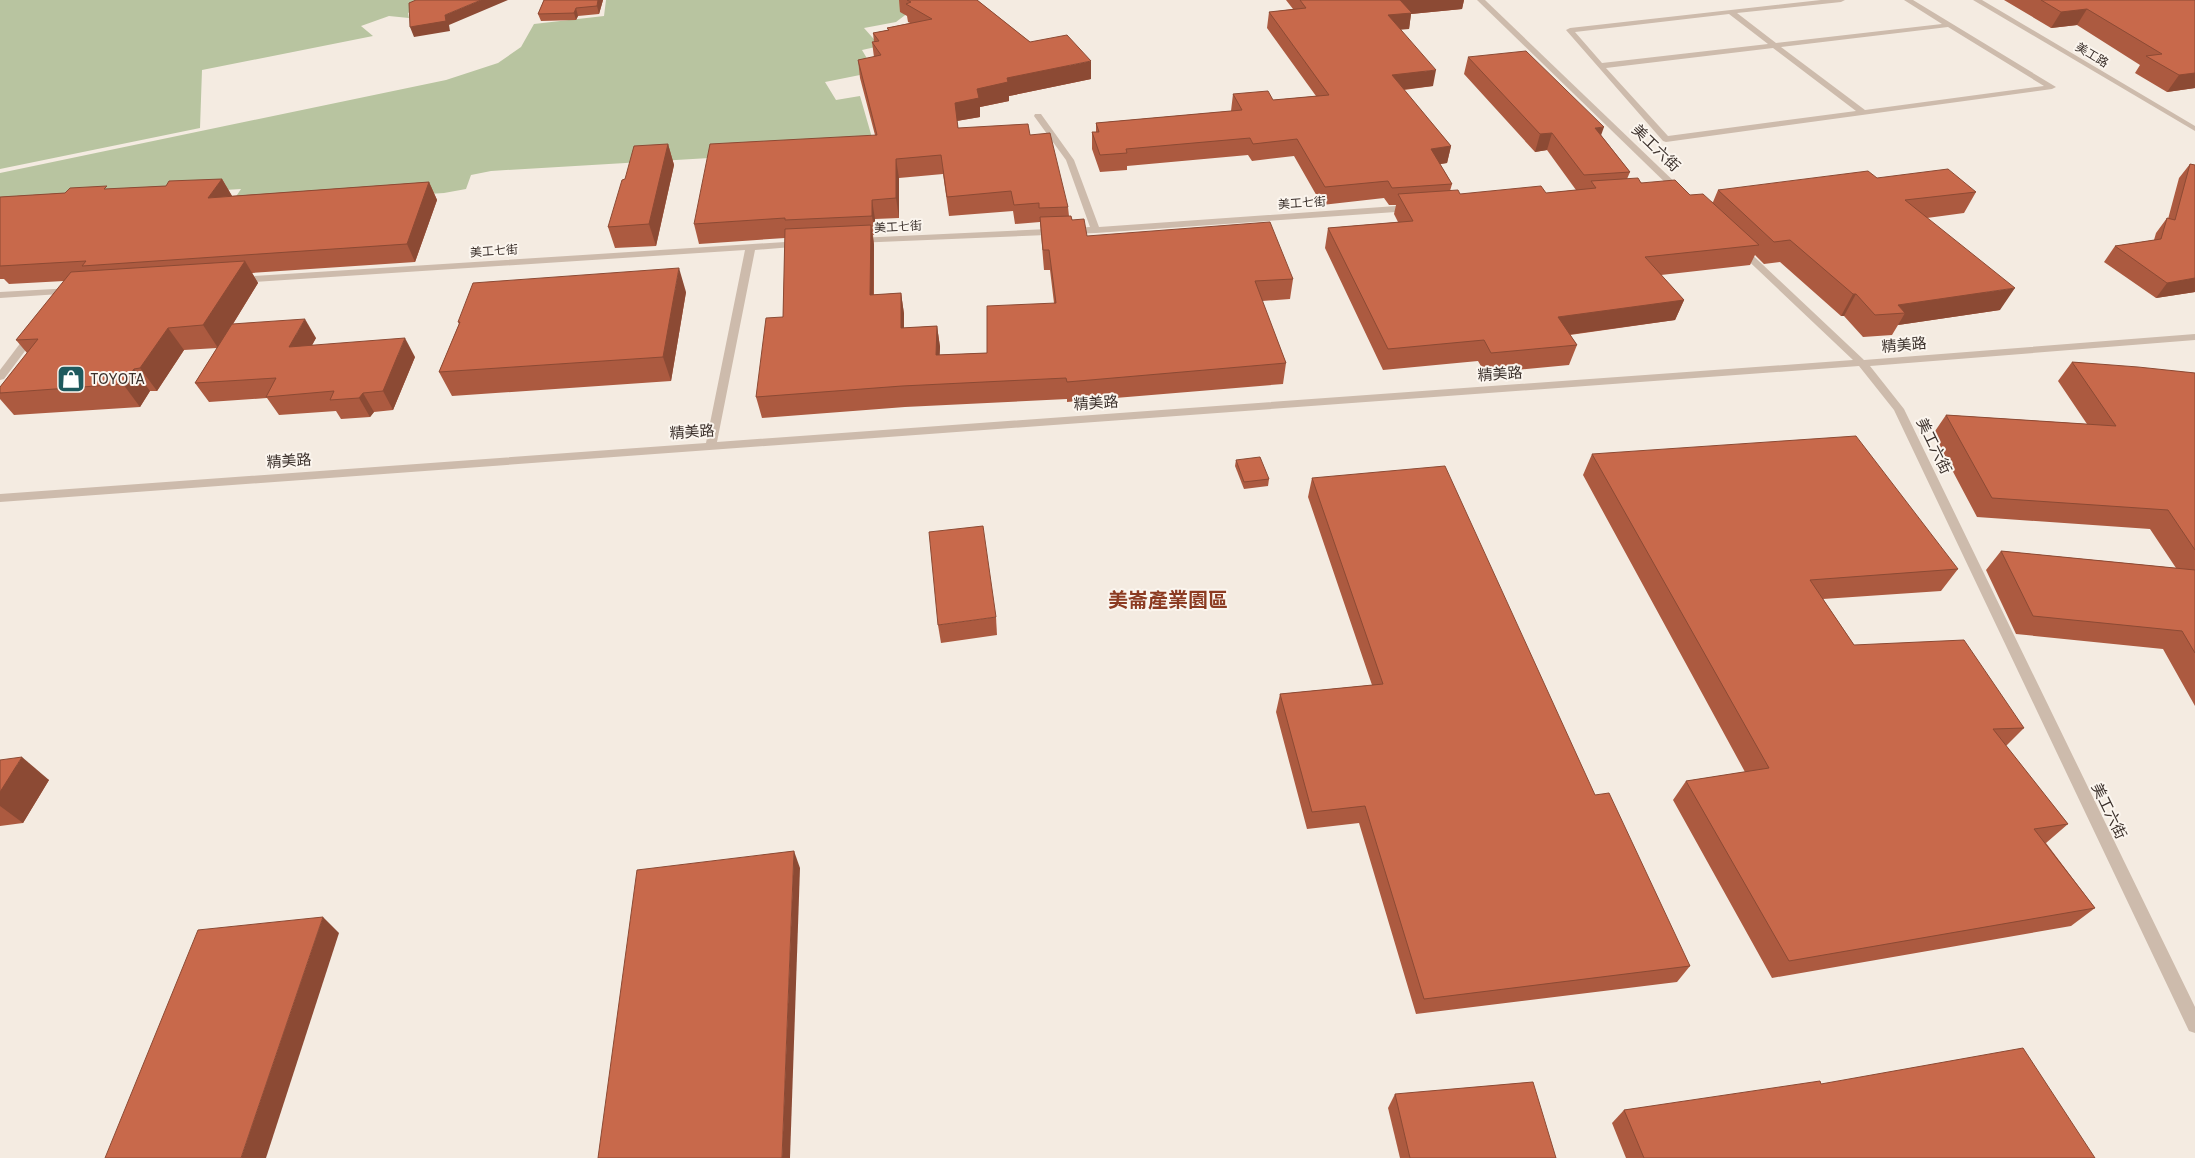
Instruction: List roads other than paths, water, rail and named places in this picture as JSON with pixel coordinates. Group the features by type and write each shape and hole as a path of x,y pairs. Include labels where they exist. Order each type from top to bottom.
{"street":[{"name":"美工六街","path":"1481,0 1677,193"},
{"path":"1841,0 1570,30 1666,139 2052,87 1908,0"},
{"name":"美工路","path":"1978,0 2195,129"},
{"path":"1730,12 1863,112"},
{"path":"1600,66 1950,25"},
{"path":"1038,116 1070,160 1096,230"},
{"name":"美工七街","path":"850,242 1096,230 1422,208"},
{"name":"美工六街","path":"1734,243 1862,364 1899,409 2195,1024"},
{"name":"美工七街","path":"234,280 751,246 810,244"},
{"path":"711,445 751,246"},
{"path":"0,295 62,295 85,290"},
{"path":"0,377 42,322"},
{"name":"精美路","path":"0,498 711,445 1862,364 2195,337"}],"place":[{"name":"TOYOTA","path":"71,379"}],"district":[{"name":"美崙產業園區","path":"1168,600"}]}
